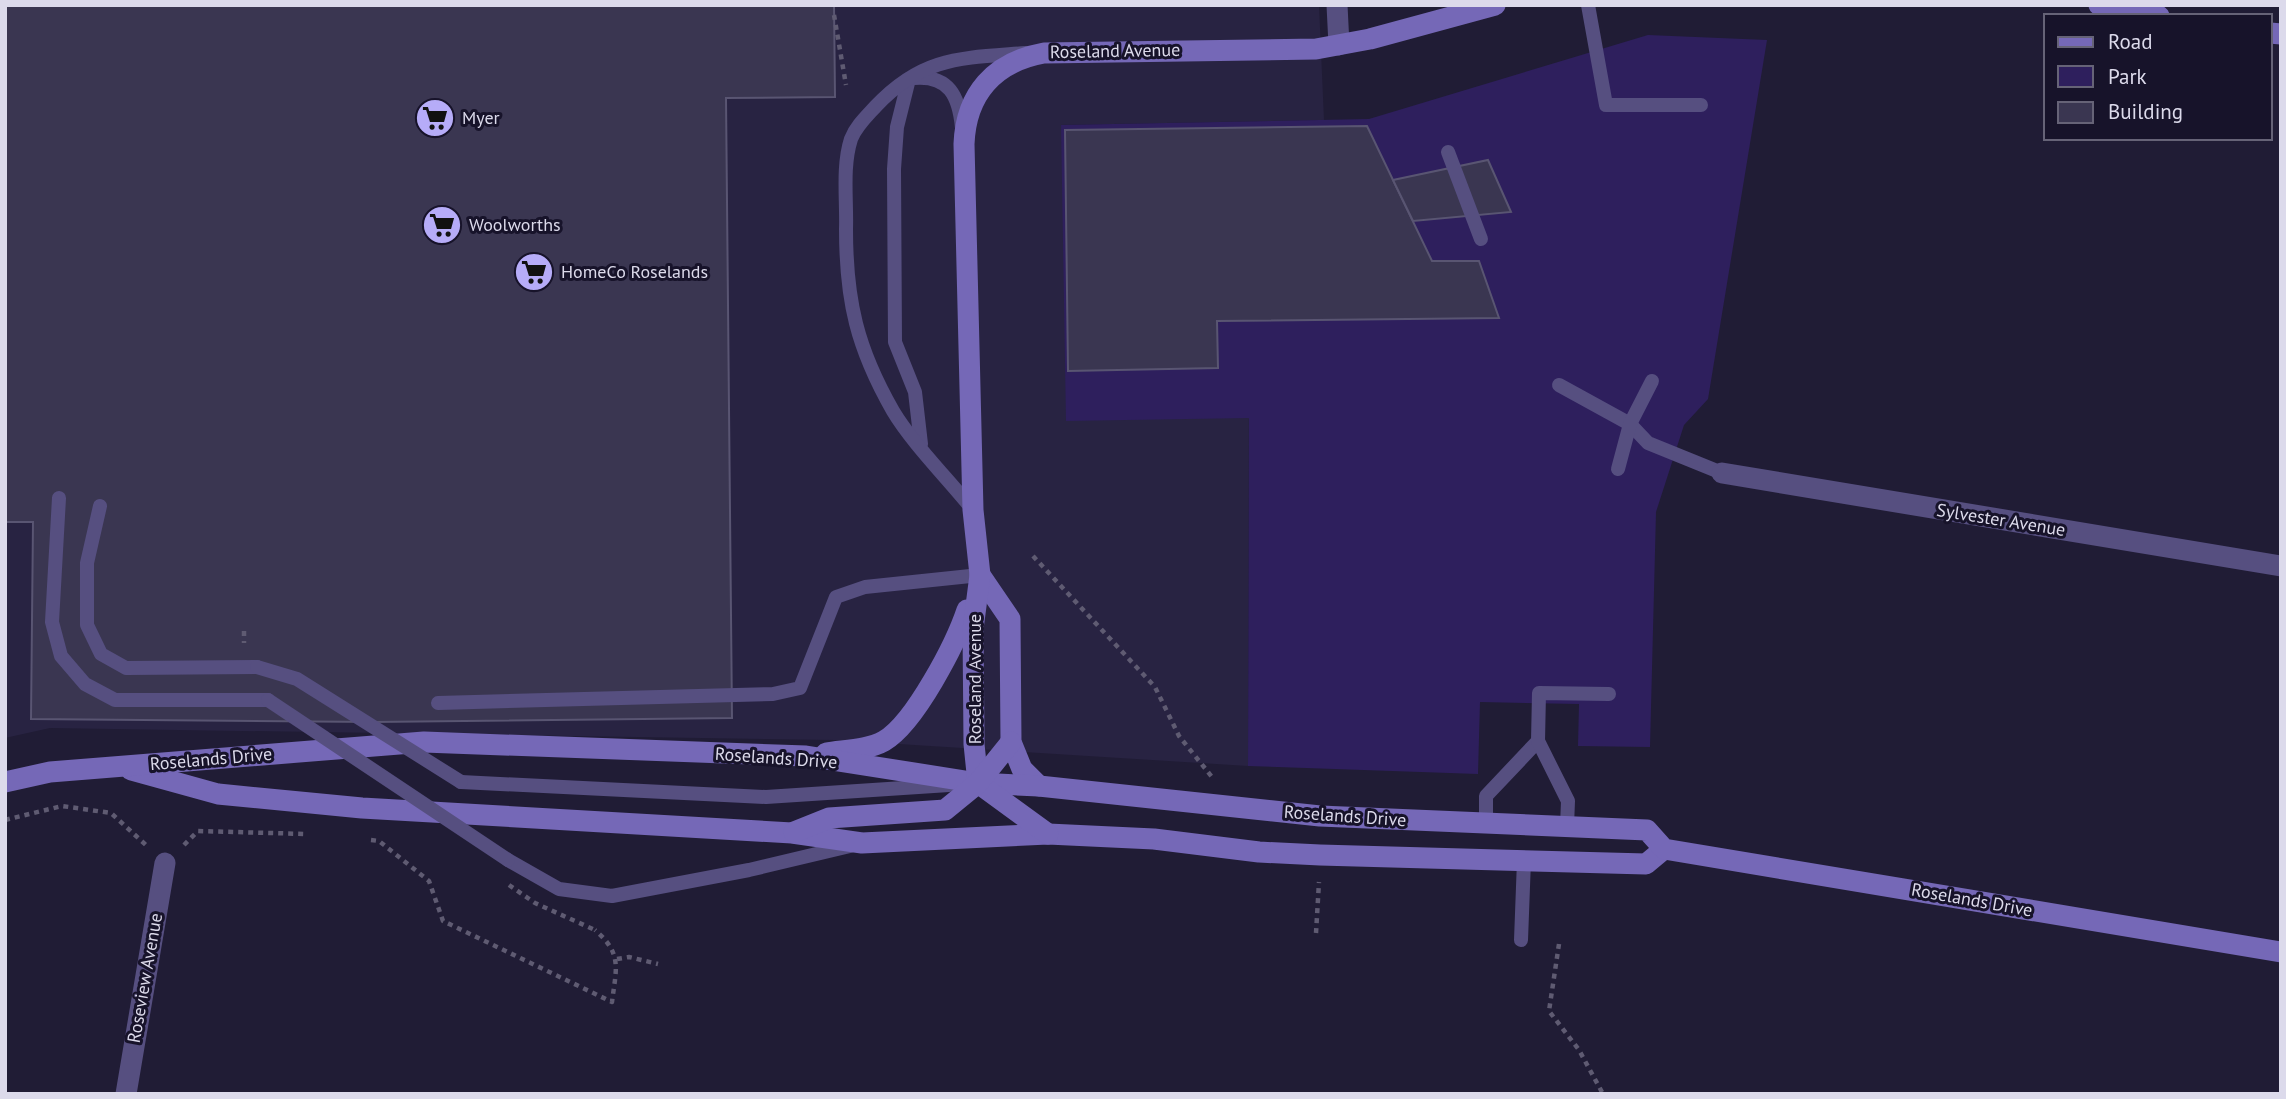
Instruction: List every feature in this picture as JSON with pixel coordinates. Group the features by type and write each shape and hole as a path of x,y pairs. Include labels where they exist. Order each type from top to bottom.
{"street":[{"path":"1337,5 1339,45"},
{"name":"Roseland Avenue","path":"978,783 974,744 973,629 979,575 973,510 964,144 967,118 981,88 1002,67 1044,52 1294,50 1339,45 1495,5"},
{"path":"2099,5 2148,14"},
{"name":"Sylvester Avenue","path":"1722,473 2281,566"},
{"path":"806,756 883,742 897,730 957,640 979,575"},
{"name":"Roseland Avenue","path":"979,575 1010,619 1012,742 1021,769 1038,786"},
{"name":"Roselands Drive","path":"119,766 424,742 806,756 978,783 1038,786 1320,816 1647,830 1664,849 2281,952"},
{"name":"Roselands Drive","path":"792,833 829,818 945,810 978,783 1012,742"},
{"path":"5,782 50,772 119,766"},
{"name":"Roselands Drive","path":"119,766 218,794 362,808 792,833 862,843 1048,834 1154,839 1259,852 1646,864 1664,849"},
{"name":"Roselands Drive","path":"978,783 1048,834"},
{"name":"Roseview Avenue","path":"126,1094 165,863"}],"lane":[{"path":"1588,5 1606,105 1701,105"},
{"path":"973,510 894,412 862,348 853,319 846,272 846,177 850,141 856,127 883,99 932,65 959,58 1044,52"},
{"path":"909,79 930,77 946,84 961,113 964,144"},
{"path":"909,79 897,127 894,169 895,342 915,391 921,445"},
{"path":"1448,152 1480,239"},
{"path":"1618,469 1630,424 1652,381"},
{"path":"1559,385 1630,424 1648,443 1722,473"},
{"path":"60,498 52,622 61,656 85,684 115,700 268,700 508,860 559,890 612,896 749,870 862,843"},
{"path":"100,506 87,563 87,600 88,625 101,654 126,668 257,667 297,679 461,782 766,797 978,783"},
{"path":"438,703 773,694 800,688 836,597 865,587 979,575"},
{"path":"1567,827 1568,801 1538,741 1539,693 1609,694"},
{"path":"1486,823 1486,796 1538,741"},
{"path":"1521,940 1524,860"}],"path":[{"path":"834,15 846,85"},
{"path":"1033,556 1155,687 1179,736 1214,779"},
{"path":"5,820 62,806 111,813 165,863 198,831 312,834"},
{"path":"365,839 379,841 429,881 443,921 612,1002 617,959 611,943 595,930"},
{"path":"1316,933 1320,878"},
{"path":"1559,944 1549,1011 1579,1050 1603,1094"},
{"path":"617,959 629,957 658,964"}],"shaded area":[{"name":"HomeCo Roselands","path":"5,5 1319,5 1324,120 1061,125 1249,418 1248,766 835,740 50,728 5,738"}],"green space":[{"path":"1648,35 1767,40 1708,399 1684,425 1656,512 1650,747 1578,746 1579,704 1480,702 1478,774 1248,766 1249,418 1066,421 1061,125 1369,119"}],"building":[{"name":"HomeCo Roselands","path":"5,5 834,5 835,97 726,98 732,718 373,722 31,719 33,522 5,522"},
{"path":"1367,126 1432,261 1479,261 1499,318 1217,321 1218,368 1068,371 1065,130"},
{"path":"1488,160 1511,212 1413,221 1393,180"}],"place":[{"name":"Myer","path":"435,118"},
{"name":"Woolworths","path":"442,225"},
{"name":"HomeCo Roselands","path":"534,272"}]}
